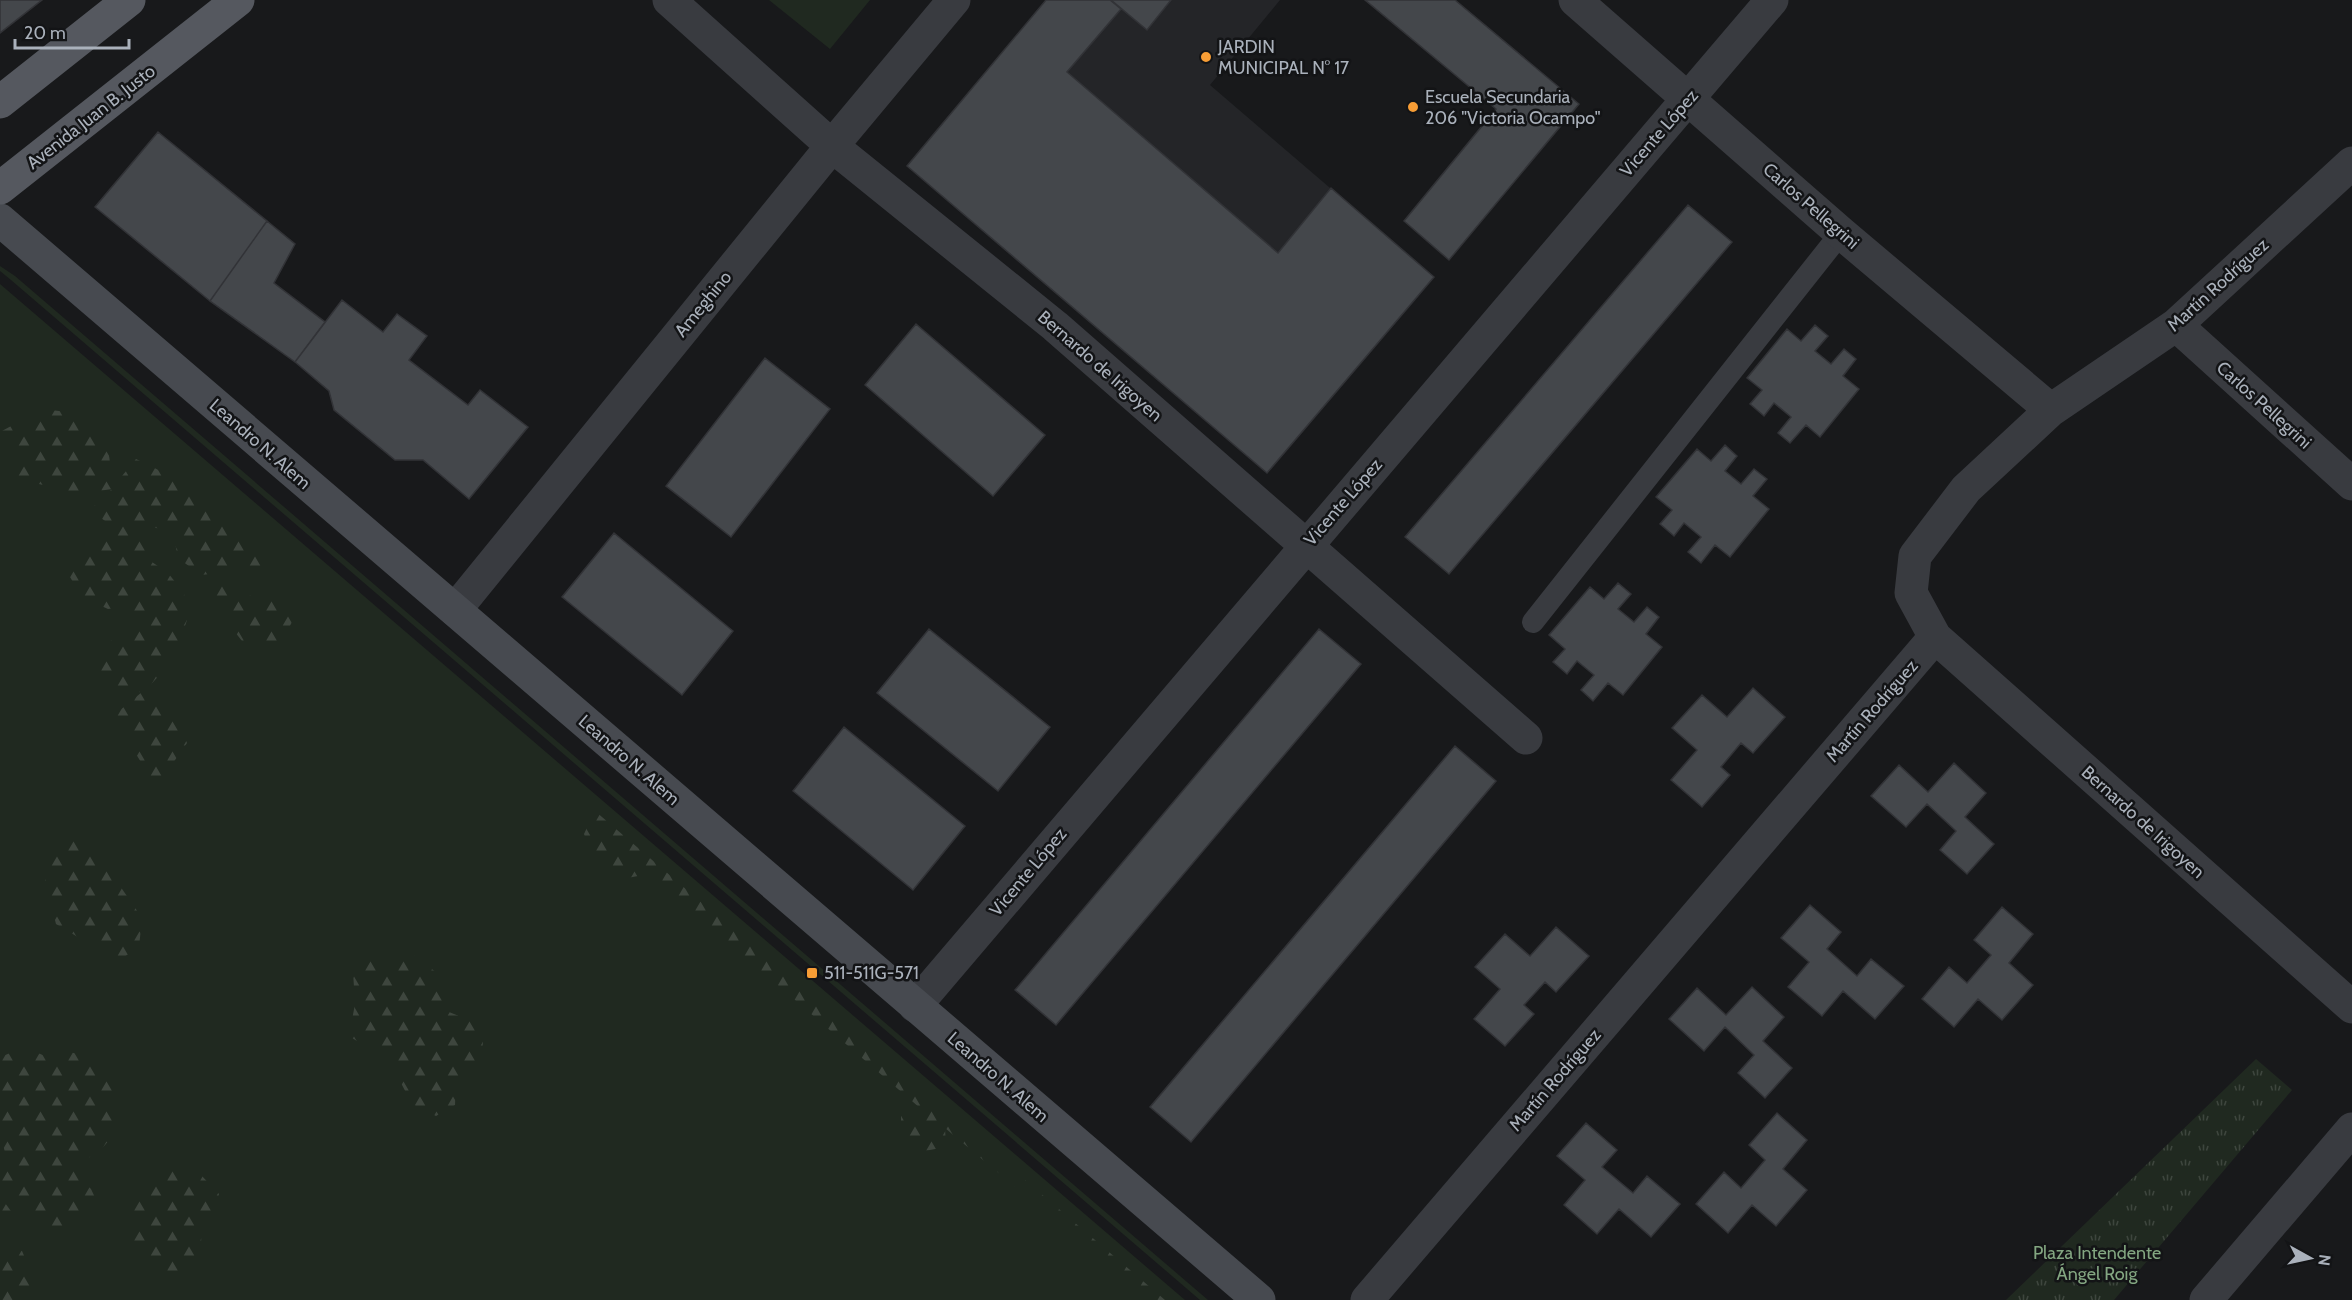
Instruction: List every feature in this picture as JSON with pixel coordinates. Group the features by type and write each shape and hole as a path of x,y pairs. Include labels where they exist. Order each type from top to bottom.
{"main road":[{"path":"0,102 129,0"},
{"name":"Avenida Juan B. Justo","path":"0,189 238,0"},
{"name":"Leandro N. Alem","path":"0,220 1258,1300"}],"street":[{"name":"Bernardo de Irigoyen","path":"669,0 832,146 1055,326 1526,738"},
{"name":"Ameghino","path":"454,610 832,146 954,0"},
{"name":"Carlos Pellegrini","path":"1575,0 1841,233 2051,410"},
{"name":"Vicente López","path":"915,1006 1772,0"},
{"name":"Martín Rodríguez","path":"1367,1300 1935,637 1911,593 1915,556 1966,489 2051,410 2176,325 2352,163"},
{"name":"Carlos Pellegrini","path":"2176,325 2352,484"},
{"name":"Bernardo de Irigoyen","path":"1935,637 2352,1007"},
{"path":"2206,1300 2352,1129"}],"lane":[{"path":"1533,622 1841,233"}],"shaded area":[{"path":"1046,0 1280,0 1210,85 1434,277 1267,473 907,166"}],"green space":[{"path":"769,0 870,0 830,49"},
{"path":"0,266 15,276 1208,1300 1200,1300 0,271"},
{"path":"0,284 1185,1300 0,1300"},
{"path":"51,410 83,414 108,447 113,487 136,459 181,481 280,566 201,575 178,558 173,532 135,523 149,560 168,573 184,593 187,620 174,659 144,692 172,707 187,743 156,787 113,716 142,692 109,693 95,667 104,643 132,634 129,606 108,609 82,597 67,572 88,547 112,526 90,510 112,489 79,494 15,478 23,454 0,438 0,432 28,417 45,419"},
{"path":"208,584 246,587 253,601 283,601 294,618 279,647 242,641 217,609"},
{"path":"595,811 1165,1300 1150,1300 945,1128 946,1147 919,1152 901,1127 901,1114 920,1108 649,874 627,878 593,858 584,834"},
{"path":"69,835 87,838 142,918 139,947 118,961 56,924 45,881 47,855"},
{"path":"414,955 442,977 449,1012 484,1026 481,1071 456,1083 455,1105 436,1116 412,1104 390,1062 349,1036 355,1004 353,971 375,957"},
{"path":"24,1047 45,1056 64,1051 93,1057 117,1077 117,1113 114,1131 105,1145 82,1164 77,1175 91,1189 98,1204 90,1213 76,1221 54,1240 44,1236 40,1220 15,1194 15,1183 2,1182 1,1178 2,1165 6,1156 2,1141 3,1123 0,1121 0,1064 3,1056"},
{"name":"Plaza Intendente Ángel Roig","path":"2256,1059 2292,1090 2114,1300 2006,1300"},
{"path":"165,1168 201,1175 219,1194 213,1220 201,1235 202,1259 187,1274 164,1275 148,1271 132,1239 133,1199"},
{"path":"0,1196 13,1214 5,1232 0,1236"},
{"path":"1,1247 22,1251 35,1281 24,1300 0,1300"}],"building":[{"path":"0,0 42,0 0,33"},
{"path":"1046,0 1110,0 1121,9 1067,72 1278,253 1331,188 1434,277 1267,473 907,166"},
{"path":"1111,0 1171,0 1147,30"},
{"path":"1365,0 1455,0 1579,104 1449,260 1404,221 1496,109"},
{"path":"158,132 267,221 210,301 95,207"},
{"path":"1688,205 1732,242 1449,574 1405,537"},
{"path":"267,221 295,244 274,283 325,322 295,362 210,301"},
{"path":"342,300 383,332 397,314 427,336 409,360 468,405 480,390 528,427 469,499 423,460 395,460 334,410 329,391 295,362"},
{"path":"916,324 1045,435 993,496 865,385"},
{"path":"1815,325 1828,336 1815,351 1831,364 1844,349 1856,359 1843,376 1859,389 1820,437 1806,425 1790,443 1778,433 1791,417 1774,403 1764,416 1750,404 1762,390 1747,378 1787,329 1801,341"},
{"path":"765,358 830,409 731,537 666,486"},
{"path":"1725,445 1737,456 1725,471 1741,484 1754,469 1767,479 1753,496 1769,509 1730,557 1715,545 1701,563 1688,552 1701,537 1684,523 1674,536 1660,524 1672,510 1656,497 1697,449 1711,461"},
{"path":"614,533 733,631 682,695 562,597"},
{"path":"1618,583 1631,594 1618,609 1634,622 1647,607 1659,617 1646,634 1662,647 1623,695 1608,683 1593,701 1581,690 1594,675 1577,661 1567,674 1553,662 1565,649 1549,635 1590,587 1604,599"},
{"path":"929,629 1050,727 998,791 877,693"},
{"path":"1319,629 1361,664 1056,1025 1015,990"},
{"path":"1753,688 1785,717 1753,753 1741,743 1721,767 1730,775 1702,807 1671,780 1697,750 1672,728 1702,695 1727,717"},
{"path":"844,727 965,826 913,890 793,791"},
{"path":"1455,746 1496,781 1191,1142 1150,1107"},
{"path":"1954,763 1986,793 1965,817 1994,844 1967,874 1940,850 1956,831 1927,804 1906,827 1871,796 1899,765 1928,792"},
{"path":"1810,905 1841,932 1827,949 1857,976 1871,959 1904,986 1875,1019 1843,991 1822,1016 1788,987 1809,962 1781,938"},
{"path":"2002,907 2033,934 2009,963 2033,985 2002,1020 1978,999 1954,1027 1922,999 1949,967 1967,983 1991,955 1974,940"},
{"path":"1556,927 1589,956 1556,992 1545,982 1524,1005 1534,1014 1505,1046 1474,1019 1500,989 1475,967 1505,934 1530,956"},
{"path":"1752,987 1784,1017 1763,1041 1792,1068 1765,1098 1738,1073 1754,1055 1725,1027 1704,1051 1669,1019 1697,988 1726,1015"},
{"path":"1777,1113 1807,1140 1783,1169 1807,1190 1776,1226 1752,1205 1728,1233 1696,1204 1724,1172 1741,1188 1765,1160 1749,1145"},
{"path":"1586,1123 1617,1150 1602,1167 1633,1193 1647,1176 1680,1204 1651,1237 1619,1209 1597,1234 1564,1205 1585,1180 1557,1156"}],"place":[{"name":"JARDIN MUNICIPAL N° 17","path":"1206,57"},
{"name":"Escuela Secundaria 206 \"Victoria Ocampo\"","path":"1413,107"},
{"name":"511-511G-571","path":"812,973"}]}
